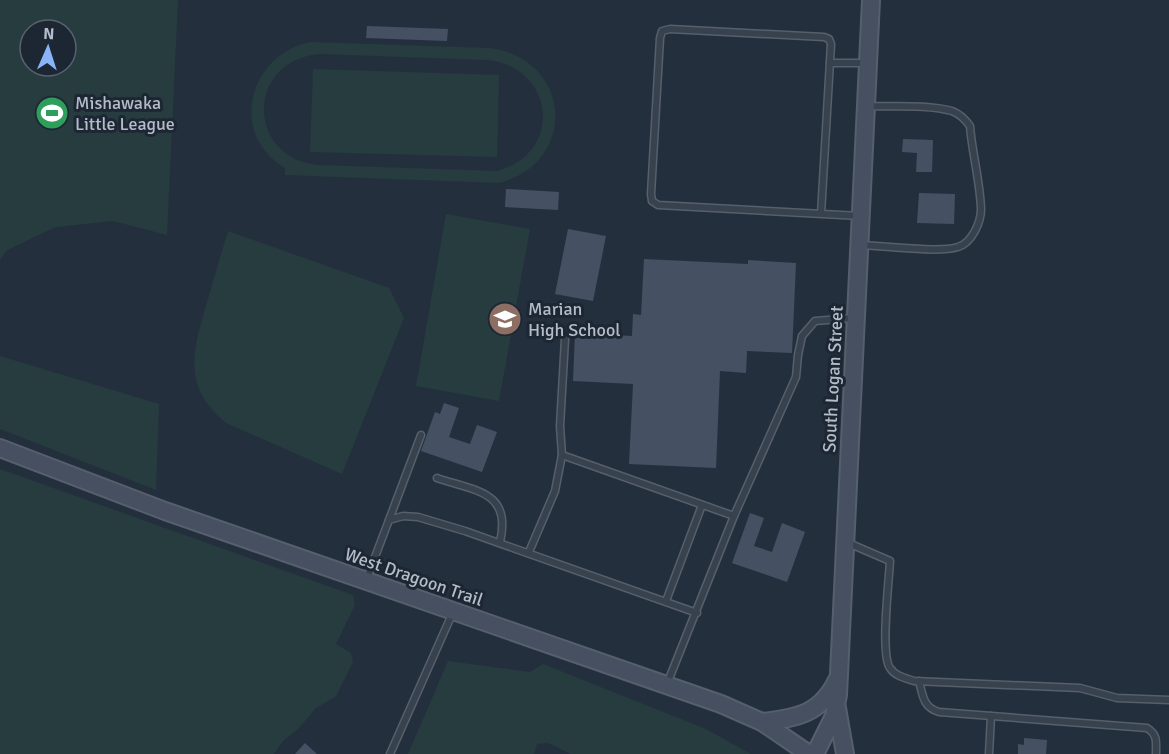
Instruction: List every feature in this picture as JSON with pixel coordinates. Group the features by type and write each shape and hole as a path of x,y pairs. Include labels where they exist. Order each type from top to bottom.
{"street":[{"name":"South Logan Street","path":"814,754 829,727 836,706 839,676 871,0"},
{"name":"West Dragoon Trail","path":"0,448 165,512 747,713 810,754"},
{"path":"762,722 798,717 812,710 831,693 839,676"},
{"path":"836,706 845,754"}],"lane":[{"path":"821,214 831,44 829,39 670,29 662,32 652,201 658,205 821,214 861,216"},
{"path":"830,63 868,63"},
{"path":"860,245 931,249 959,247 966,243 976,229 981,212 970,126 964,118 954,112 938,109 866,106"},
{"path":"667,685 734,516 796,377 802,336 816,321 856,318"},
{"path":"529,552 555,491 562,455 560,426 565,339"},
{"path":"366,581 421,435"},
{"path":"562,455 734,516"},
{"path":"438,478 489,496 496,503 502,511 504,521 500,542"},
{"path":"666,601 702,505"},
{"path":"389,520 404,516 418,517 500,542 697,613"},
{"path":"845,542 890,561 885,652 889,668 900,677 919,681 1080,688 1117,698 1169,700"},
{"path":"390,754 453,611"},
{"path":"919,681 924,703 931,710 1147,728 1157,739 1156,754"},
{"path":"989,754 992,716"}],"green space":[{"path":"0,0 178,0 167,235 113,221 56,227 7,250 0,260"},
{"path":"309,42 489,48 516,56 537,70 550,89 555,111 553,133 543,154 525,172 499,183 285,175 285,168 267,153 256,136 251,117 253,98 260,79 272,63 288,50","holes":["320,54 488,60 511,66 527,78 538,94 543,112 541,131 533,148 518,162 497,171 319,165 295,158 278,146 267,128 264,109 268,90 278,73 296,60"]},
{"path":"313,69 499,75 497,157 310,152"},
{"path":"446,214 530,229 499,401 416,386"},
{"path":"228,231 389,288 404,318 342,474 226,423 202,395 194,367 195,352 202,319"},
{"path":"0,356 159,404 156,490 0,429"},
{"path":"0,469 353,595 355,605 336,644 351,653 353,662 336,696 316,708 299,728 283,741 274,754 0,754"},
{"path":"448,661 530,672 543,664 706,729 751,754 571,754 548,743 537,744 534,754 408,754"}],"building":[{"path":"367,26 448,29 447,41 366,38"},
{"path":"903,139 933,140 932,172 916,172 917,153 902,152"},
{"path":"506,189 559,192 558,210 505,207"},
{"path":"919,193 955,194 954,224 917,223"},
{"path":"568,229 606,236 593,301 555,294"},
{"path":"644,259 748,264 748,260 796,263 792,353 747,351 746,373 720,371 716,468 629,464 633,384 573,381 575,333 632,336 633,314 641,315"},
{"path":"444,403 459,408 449,437 470,444 477,425 497,432 482,472 421,451 435,412 440,414"},
{"path":"750,513 764,518 754,546 772,552 782,523 805,532 787,582 732,563"},
{"path":"1024,738 1047,740 1046,754 1018,754 1018,744 1024,745"},
{"path":"305,743 317,754 295,754"}],"place":[{"name":"Mishawaka Little League","path":"52,113"},
{"name":"Marian High School","path":"505,319"}]}
